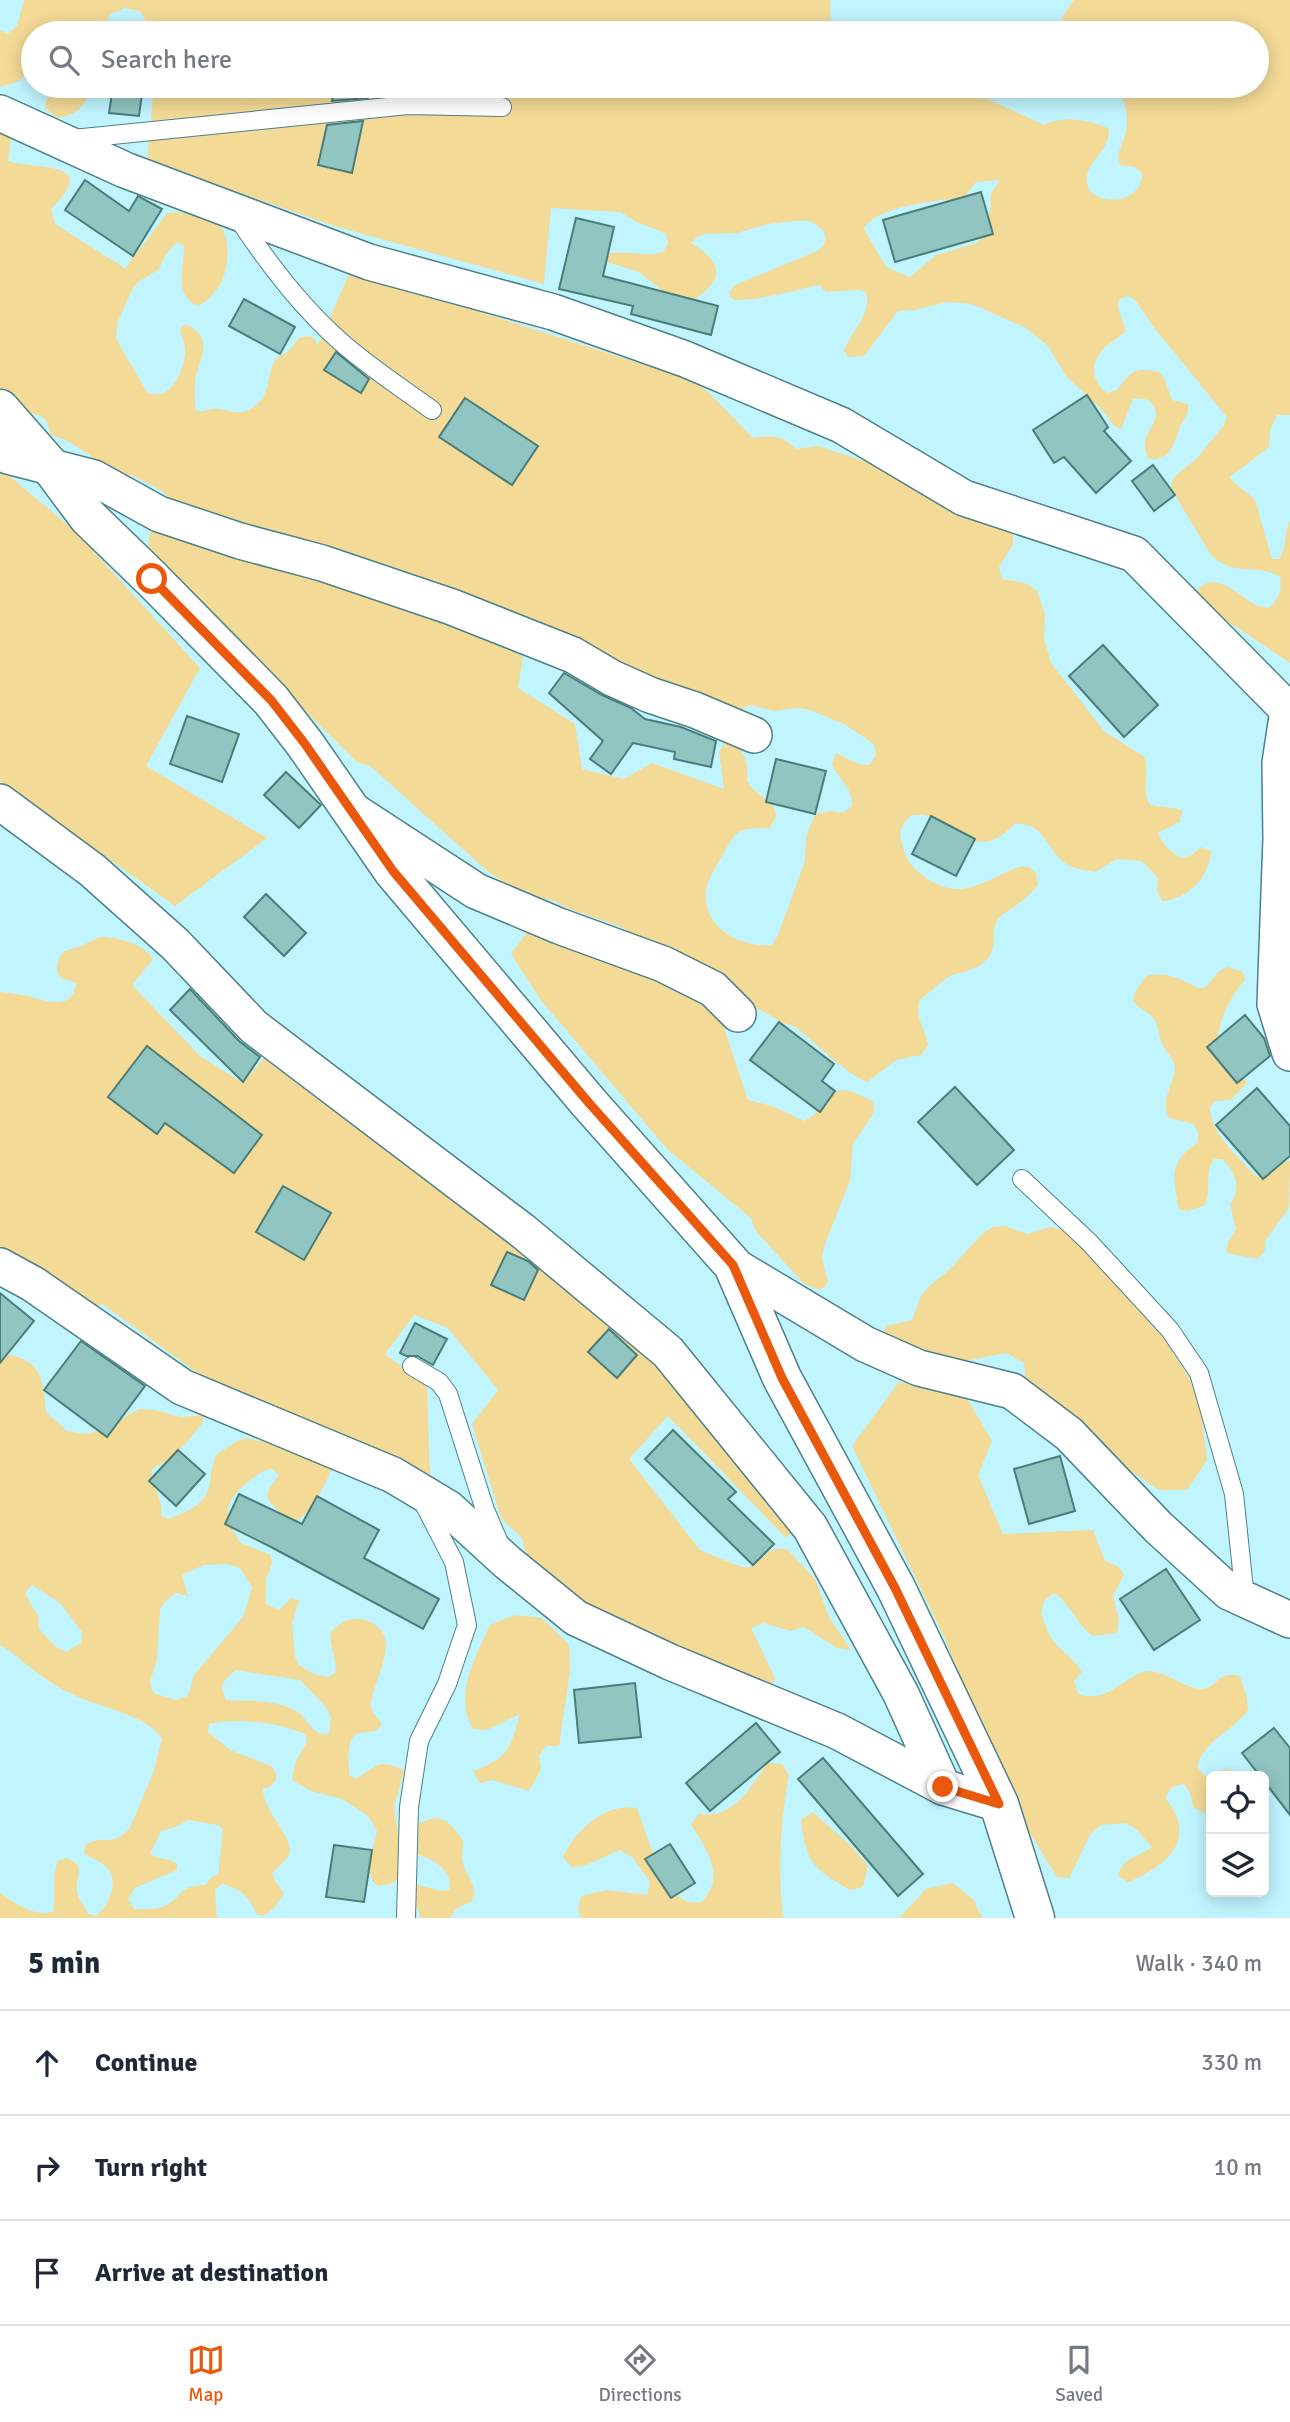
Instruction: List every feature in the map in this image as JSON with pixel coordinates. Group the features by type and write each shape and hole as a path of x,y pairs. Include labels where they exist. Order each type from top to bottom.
{"street":[{"path":"0,113 125,170 369,262 553,312 685,359 841,425 964,498 1134,554 1289,711 1280,763 1281,839 1275,1004 1290,1053"},
{"path":"0,409 50,466 88,517 271,700 393,871 589,1103 733,1265 876,1349 919,1368 1012,1391 1069,1434 1158,1527 1229,1592 1290,1620"},
{"path":"0,451 8,456 94,478 159,514 240,541 322,563 452,607 573,655 612,678 650,695 695,710 754,735"},
{"path":"0,802 92,870 175,944 254,1027 524,1232 668,1352 810,1527 901,1694 943,1787"},
{"path":"352,810 476,891 559,926 663,964 713,989 737,1014"},
{"path":"733,1265 782,1378 895,1588 999,1804 1035,1918"},
{"path":"0,1266 33,1284 182,1387 393,1475 448,1508 507,1562 576,1618 670,1662 837,1731 943,1787 999,1804"}],"lane":[{"path":"59,141 408,105 502,107"},
{"path":"234,212 257,246 307,308 342,342 432,410"},
{"path":"1022,1179 1088,1242 1170,1330 1199,1373 1234,1494 1245,1599"},
{"path":"412,1366 439,1382 448,1394 485,1510 507,1562"},
{"path":"406,1918 409,1807 419,1741 447,1684 467,1625 453,1562 417,1490"}],"shaded area":[{"path":"24,0 830,0 831,21 146,21 140,11 125,8 109,15 108,21 21,21 21,79 0,86 0,30 8,34 17,26"},
{"path":"1074,0 1290,0 1290,415 1277,415 1270,430 1269,447 1230,477 1255,500 1272,559 1279,559 1282,555 1290,520 1290,663 1212,611 1199,599 1197,591 1210,582 1224,585 1254,604 1269,608 1279,594 1280,577 1264,571 1229,566 1211,555 1175,495 1171,487 1173,478 1197,458 1224,425 1227,417 1155,329 1135,300 1128,296 1119,299 1118,307 1126,331 1100,353 1094,370 1096,381 1108,393 1117,390 1126,378 1138,370 1159,372 1172,400 1188,404 1187,413 1171,449 1168,454 1157,459 1148,459 1145,446 1156,415 1151,403 1144,399 1133,399 1121,429 1114,426 1103,411 1066,376 1048,346 1026,328 972,304 947,302 898,311 864,356 848,357 844,350 864,315 866,292 826,292 819,285 760,298 732,299 729,292 735,285 817,251 823,246 826,238 823,230 810,221 768,224 737,233 704,234 697,237 691,243 711,259 716,274 708,289 688,303 673,299 639,272 607,262 609,254 656,254 663,252 668,244 666,234 620,212 551,208 544,284 334,226 147,160 153,98 979,98 988,99 1044,125 1068,119 1086,121 1109,129 1105,145 1089,170 1087,184 1091,192 1098,197 1117,200 1135,192 1142,173 1135,167 1120,165 1119,152 1127,126 1123,98 1269,98 1269,21 1062,21 1062,17","holes":["1000,180 991,193 990,211 983,237 977,243 936,255 910,277 886,267 864,229 879,215 892,210 960,199 976,182"]},
{"path":"86,98 80,108 58,118 45,108 46,100"},
{"path":"0,125 11,137 8,161 48,167 68,174 70,182 65,193 51,209 55,224 126,269 167,213 208,218 220,226 224,233 227,250 224,276 214,293 198,306 185,295 182,281 184,246 177,242 166,254 159,269 137,283 132,290 118,321 116,338 147,392 155,395 169,390 179,376 185,351 180,330 185,324 199,333 203,344 195,380 196,411 215,409 238,412 250,409 262,399 277,358 302,337 313,337 318,345 349,274 471,309 698,382 753,438 776,437 796,449 818,446 876,465 1004,524 1013,533 1013,545 999,567 1002,579 1025,583 1037,591 1045,614 1044,638 1051,663 1105,732 1145,757 1149,804 1183,811 1179,822 1158,833 1165,845 1182,858 1192,855 1201,847 1211,851 1209,861 1202,878 1189,891 1162,901 1157,890 1158,878 1142,861 1117,859 1095,872 1068,865 1038,832 1024,824 1014,824 992,840 976,842 950,832 931,817 911,815 903,825 901,839 910,863 926,878 948,888 967,888 1025,867 1036,873 1038,885 999,918 995,926 992,951 985,961 973,969 950,976 920,999 919,1018 928,1045 921,1055 896,1060 867,1082 838,1064 795,1027 780,1022 740,1000 722,1022 748,1100 772,1106 804,1121 815,1114 825,1092 848,1090 873,1101 874,1113 853,1143 850,1180 824,1247 822,1258 828,1282 821,1290 804,1284 755,1230 751,1218 667,1149 540,999 511,954 538,917 644,944 624,928 567,908 555,901 519,893 486,870 369,765 358,763 148,557 149,536 154,526 470,626 523,657 518,688 575,724 582,769 624,779 652,763 724,789 719,752 725,742 737,748 746,761 747,781 773,805 776,816 770,828 746,829 734,837 710,879 706,905 717,925 736,939 748,943 772,945 778,935 805,861 806,837 815,814 832,811 843,813 852,806 848,789 832,764 836,753 858,764 869,765 876,755 874,744 844,724 810,710 798,708 774,711 750,705 727,717 474,607 280,533 214,517 174,502 162,491 131,475 122,476 66,440 51,435 43,417 20,409 0,387"},
{"path":"0,468 75,531 200,668 146,766 267,838 175,906 0,781"},
{"path":"100,937 130,942 149,954 153,959 132,985 200,1056 243,1083 264,1058 419,1172 564,1284 657,1362 795,1527 786,1538 668,1416 629,1459 700,1550 748,1568 773,1549 787,1549 815,1579 829,1617 851,1650 837,1648 804,1627 791,1631 763,1623 751,1628 775,1678 769,1695 607,1621 534,1562 525,1551 522,1538 501,1518 472,1424 498,1390 448,1328 414,1315 385,1354 427,1385 430,1480 206,1379 102,1304 86,1310 0,1254 0,992 50,1002 70,998 76,983 61,978 57,971 60,958 64,952"},
{"path":"1227,967 1243,972 1245,980 1232,998 1222,1020 1217,1042 1219,1065 1248,1082 1231,1100 1215,1101 1210,1107 1211,1117 1220,1136 1256,1176 1263,1179 1283,1161 1290,1161 1289,1208 1265,1241 1265,1250 1258,1259 1226,1253 1227,1244 1236,1229 1230,1204 1236,1187 1233,1174 1222,1159 1214,1159 1211,1164 1204,1206 1187,1211 1179,1209 1175,1171 1182,1157 1198,1142 1198,1132 1194,1124 1169,1118 1166,1100 1175,1070 1174,1063 1163,1046 1154,1019 1133,1001 1135,992 1146,976 1167,975 1198,988 1206,987 1218,972"},
{"path":"1005,1226 1027,1234 1050,1227 1075,1232 1154,1322 1199,1394 1207,1460 1187,1490 1159,1490 1119,1463 1026,1381 1024,1363 1006,1353 970,1360 931,1360 882,1337 886,1326 912,1320 921,1296 929,1286 948,1271 982,1234 993,1227"},
{"path":"0,1354 24,1359 32,1364 41,1379 46,1412 67,1431 84,1434 100,1431 139,1409 180,1417 204,1415 202,1424 174,1457 152,1469 153,1481 161,1503 161,1515 169,1519 189,1510 205,1497 216,1455 239,1440 247,1438 271,1444 296,1443 333,1467 314,1506 295,1523 278,1519 278,1511 267,1498 269,1489 279,1475 273,1469 267,1470 237,1492 229,1507 230,1524 241,1543 271,1555 272,1564 266,1579 266,1604 279,1610 291,1598 299,1600 292,1624 295,1657 299,1665 313,1674 328,1677 335,1673 331,1632 347,1621 366,1620 378,1626 384,1635 385,1656 371,1703 372,1711 382,1724 376,1731 355,1735 349,1751 349,1775 357,1779 374,1767 384,1764 404,1770 394,1808 398,1834 434,1818 447,1822 455,1829 463,1841 463,1864 474,1890 472,1901 456,1909 450,1918 421,1918 410,1889 418,1885 441,1891 449,1890 450,1883 439,1865 412,1853 394,1883 378,1886 369,1867 377,1831 368,1816 342,1799 311,1791 292,1780 295,1763 307,1742 305,1734 270,1724 232,1721 209,1724 208,1732 230,1750 271,1766 276,1773 276,1780 270,1787 263,1789 264,1798 290,1849 288,1856 272,1873 284,1893 276,1906 264,1916 256,1914 244,1895 222,1884 215,1890 217,1918 0,1918 0,1893 33,1911 54,1911 57,1861 66,1858 79,1868 77,1892 88,1914 96,1916 101,1911 112,1891 112,1877 104,1865 84,1853 85,1845 118,1838 130,1828 153,1773 162,1739 146,1724 57,1686 0,1645","holes":["228,1564 240,1568 252,1588 243,1617 194,1675 188,1696 176,1700 153,1693 150,1682 157,1659 160,1610 166,1600 176,1593 188,1596 182,1575 204,1565","32,1585 61,1604 82,1632 81,1643 67,1652 56,1647 39,1629 38,1616 25,1594","235,1670 300,1680 326,1707 331,1718 329,1734 318,1733 300,1714 288,1707 226,1700 222,1686","188,1820 218,1825 223,1830 218,1875 213,1876 205,1885 189,1887 162,1907 134,1909 128,1899 135,1888 177,1870 177,1864 174,1862 150,1854 161,1831"]},
{"path":"899,1382 965,1395 992,1441 978,1475 1003,1534 1093,1530 1105,1561 1117,1566 1124,1574 1113,1596 1119,1620 1117,1633 1093,1636 1054,1593 1044,1601 1041,1614 1049,1634 1082,1672 1074,1681 1078,1694 1105,1694 1135,1676 1150,1671 1201,1689 1226,1676 1240,1676 1248,1710 1205,1750 1197,1767 1206,1777 1206,1813 1193,1807 1191,1795 1184,1784 1172,1787 1165,1798 1175,1813 1179,1838 1166,1859 1155,1868 1128,1882 1118,1876 1127,1861 1152,1847 1136,1829 1125,1823 1101,1825 1091,1833 1069,1878 1057,1877 1012,1804 1003,1797 1009,1780 993,1755 944,1637 852,1446"},
{"path":"515,1615 542,1618 569,1645 570,1671 559,1746 546,1746 539,1756 541,1769 529,1791 492,1780 480,1783 473,1771 501,1757 506,1751 520,1714 487,1730 473,1729 465,1703 469,1676 490,1625"},
{"path":"768,1763 782,1764 789,1775 781,1847 783,1918 581,1918 578,1909 581,1896 607,1890 647,1895 650,1882 633,1858 620,1850 584,1866 572,1867 563,1858 583,1828 614,1809 637,1808 657,1862 672,1889 690,1902 702,1902 711,1888 712,1863 691,1825 698,1814 722,1812 740,1800"},
{"path":"813,1812 852,1847 868,1866 863,1887 850,1890 814,1864 806,1847 801,1820"},
{"path":"953,1883 974,1900 982,1918 899,1918 926,1889"}],"building":[{"path":"111,98 141,98 139,116 109,113"},
{"path":"333,98 368,98 332,101"},
{"path":"363,121 352,173 318,165 327,125"},
{"path":"85,180 129,211 138,196 162,209 133,256 65,210"},
{"path":"981,192 993,234 895,262 883,220"},
{"path":"576,218 614,227 603,276 718,306 711,335 631,314 633,306 559,289"},
{"path":"244,299 295,327 280,354 229,326"},
{"path":"336,352 369,379 361,393 324,370"},
{"path":"1087,395 1108,427 1104,431 1131,461 1096,493 1064,457 1054,463 1033,430"},
{"path":"465,398 538,446 512,485 439,437"},
{"path":"1153,465 1175,495 1154,511 1132,481"},
{"path":"1103,645 1158,705 1124,737 1069,676"},
{"path":"564,673 631,708 645,719 681,727 716,741 711,767 674,759 675,752 633,743 611,774 590,759 603,741 549,693"},
{"path":"187,716 239,734 222,782 170,764"},
{"path":"776,759 826,771 815,814 766,802"},
{"path":"286,772 321,805 299,828 264,795"},
{"path":"931,816 975,839 956,876 912,854"},
{"path":"266,894 306,933 284,956 244,917"},
{"path":"190,989 239,1041 260,1057 243,1082 170,1010"},
{"path":"1245,1015 1264,1038 1270,1056 1237,1083 1207,1047"},
{"path":"779,1022 834,1064 822,1081 835,1091 820,1112 750,1060"},
{"path":"147,1046 262,1135 234,1173 165,1123 157,1134 108,1097"},
{"path":"955,1087 1014,1150 977,1185 918,1122"},
{"path":"1257,1088 1290,1126 1290,1156 1263,1179 1216,1125"},
{"path":"283,1186 331,1213 304,1260 256,1232"},
{"path":"507,1252 528,1261 538,1270 524,1300 491,1285"},
{"path":"0,1293 34,1321 0,1363"},
{"path":"415,1323 447,1339 433,1365 417,1356 400,1353"},
{"path":"609,1329 637,1355 617,1378 588,1352"},
{"path":"81,1341 145,1386 107,1437 44,1390"},
{"path":"673,1430 736,1492 728,1499 774,1544 753,1565 645,1459"},
{"path":"178,1450 205,1474 176,1506 149,1481"},
{"path":"1060,1456 1075,1511 1029,1524 1014,1469"},
{"path":"239,1494 302,1524 317,1496 379,1530 364,1558 439,1599 423,1629 225,1524"},
{"path":"1166,1569 1200,1620 1154,1650 1120,1599"},
{"path":"635,1683 641,1737 579,1743 574,1690"},
{"path":"756,1723 780,1752 710,1811 686,1783"},
{"path":"1274,1728 1290,1748 1290,1815 1269,1788 1269,1771 1256,1771 1242,1753"},
{"path":"823,1758 923,1874 898,1896 798,1779"},
{"path":"670,1844 695,1883 671,1898 645,1859"},
{"path":"334,1845 372,1850 364,1902 326,1897"}],"route":[{"path":"152,579 271,700 305,744 393,871 589,1103 733,1265 782,1378 895,1588 999,1804 943,1787"}]}
